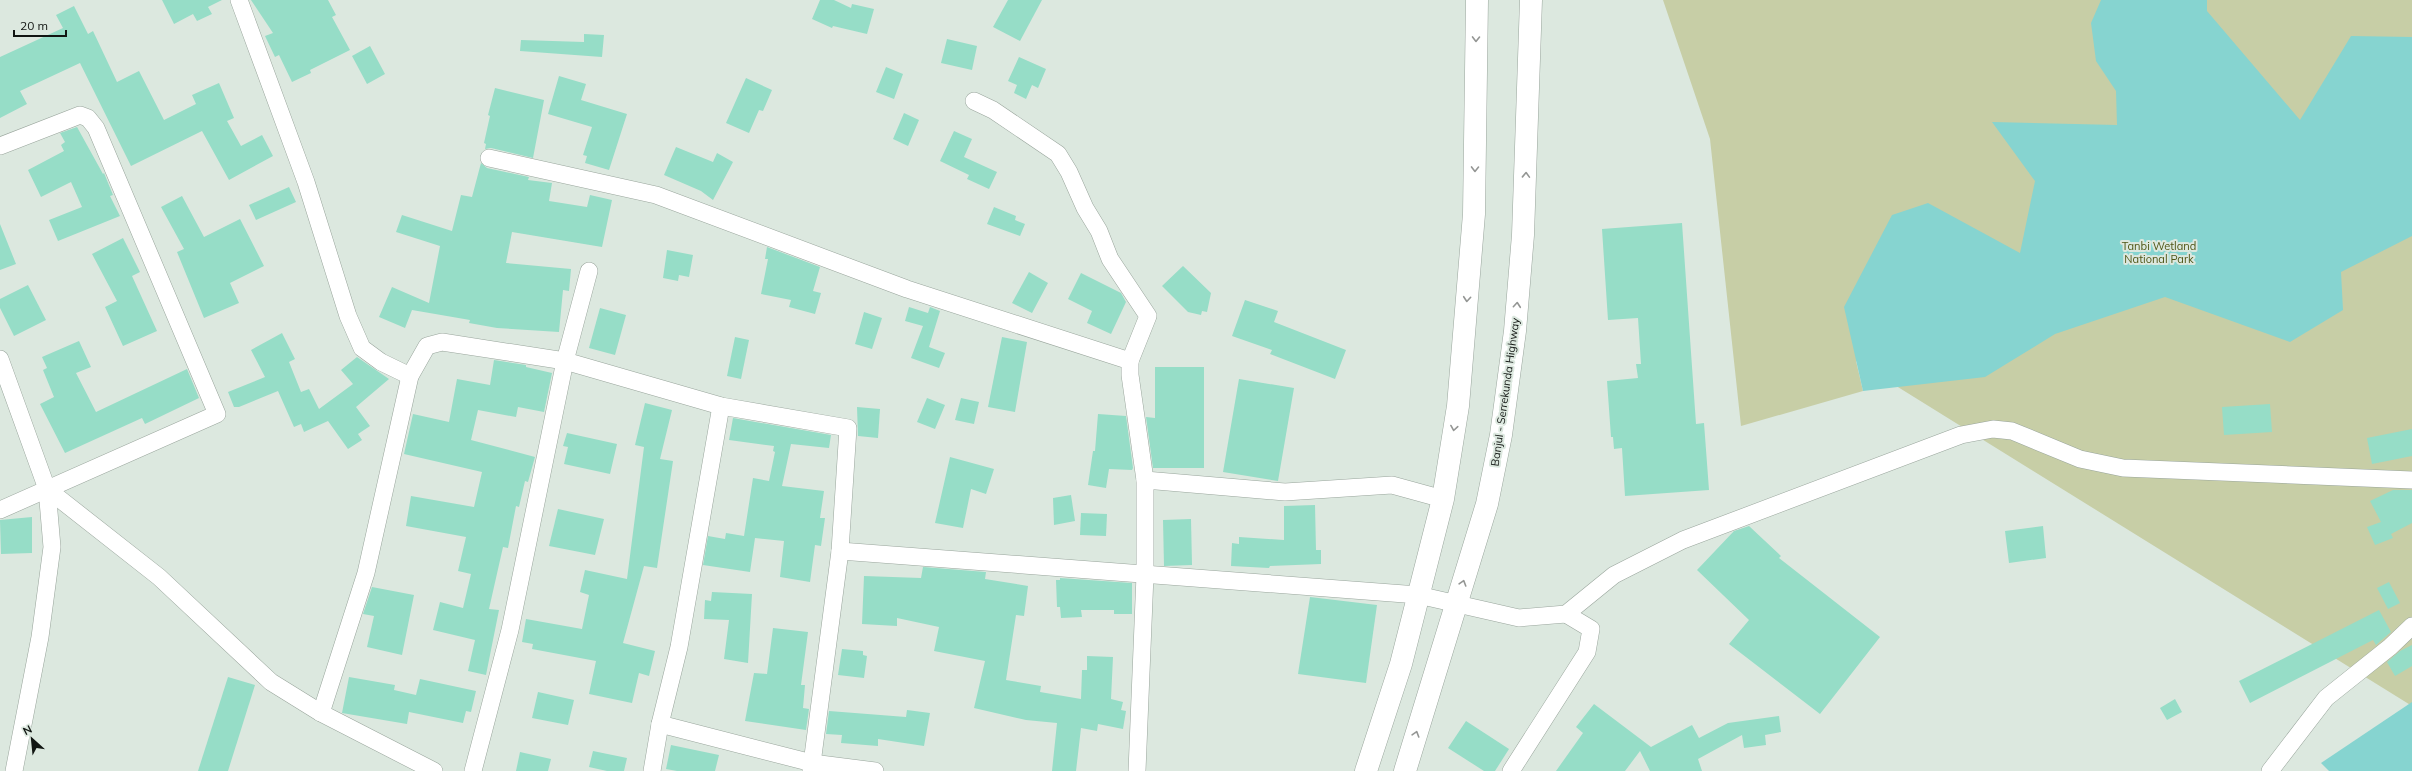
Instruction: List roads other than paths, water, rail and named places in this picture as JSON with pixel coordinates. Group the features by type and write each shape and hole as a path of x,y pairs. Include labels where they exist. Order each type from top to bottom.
{"highway":[{"path":"1366,771 1401,664 1443,499 1458,406 1474,214 1477,0"},
{"name":"Banjul - Serrekunda Highway","path":"1405,771 1486,504 1501,435 1514,338 1523,236 1531,0"}],"street":[{"path":"239,0 306,182 348,316 362,348 381,362 410,376"},
{"path":"974,101 993,110 1058,154 1069,172 1085,208 1099,231 1110,259 1148,316 1130,360 1130,375 1145,480 1145,575 1137,771"},
{"path":"0,146 80,115 88,118 96,128 217,414 0,510"},
{"path":"489,158 656,196 907,289 1130,360"},
{"path":"473,771 510,630 565,360 589,271"},
{"path":"321,713 366,573 410,376 427,346 442,342 565,360 721,406 848,428 840,551 812,767"},
{"path":"0,359 47,489 52,547 40,637 14,771"},
{"path":"652,771 660,724 679,647 721,406"},
{"path":"840,551 1418,595 1519,618 1566,614 1614,575 1683,540 1954,438 1993,429 2012,431 2080,458 2123,468 2412,480"},
{"path":"1145,480 1285,492 1392,485 1443,499"},
{"path":"47,489 159,577 271,682 321,713 434,771"},
{"path":"1512,771 1587,652 1591,630 1566,614"},
{"path":"2270,771 2326,698 2390,647 2412,626"},
{"path":"660,724 812,767 875,771"}],"water":[{"path":"2101,0 2207,0 2207,11 2300,120 2351,36 2412,37 2412,236 2341,272 2343,310 2290,342 2165,297 2055,334 1985,377 1863,391 1844,307 1892,215 1928,203 2020,253 2035,181 1992,122 2117,125 2116,91 2096,61 2091,23"},
{"path":"2412,702 2412,771 2329,771 2321,763"}],"park label":[{"name":"Tanbi Wetland National Park","path":"2159,252"}]}
